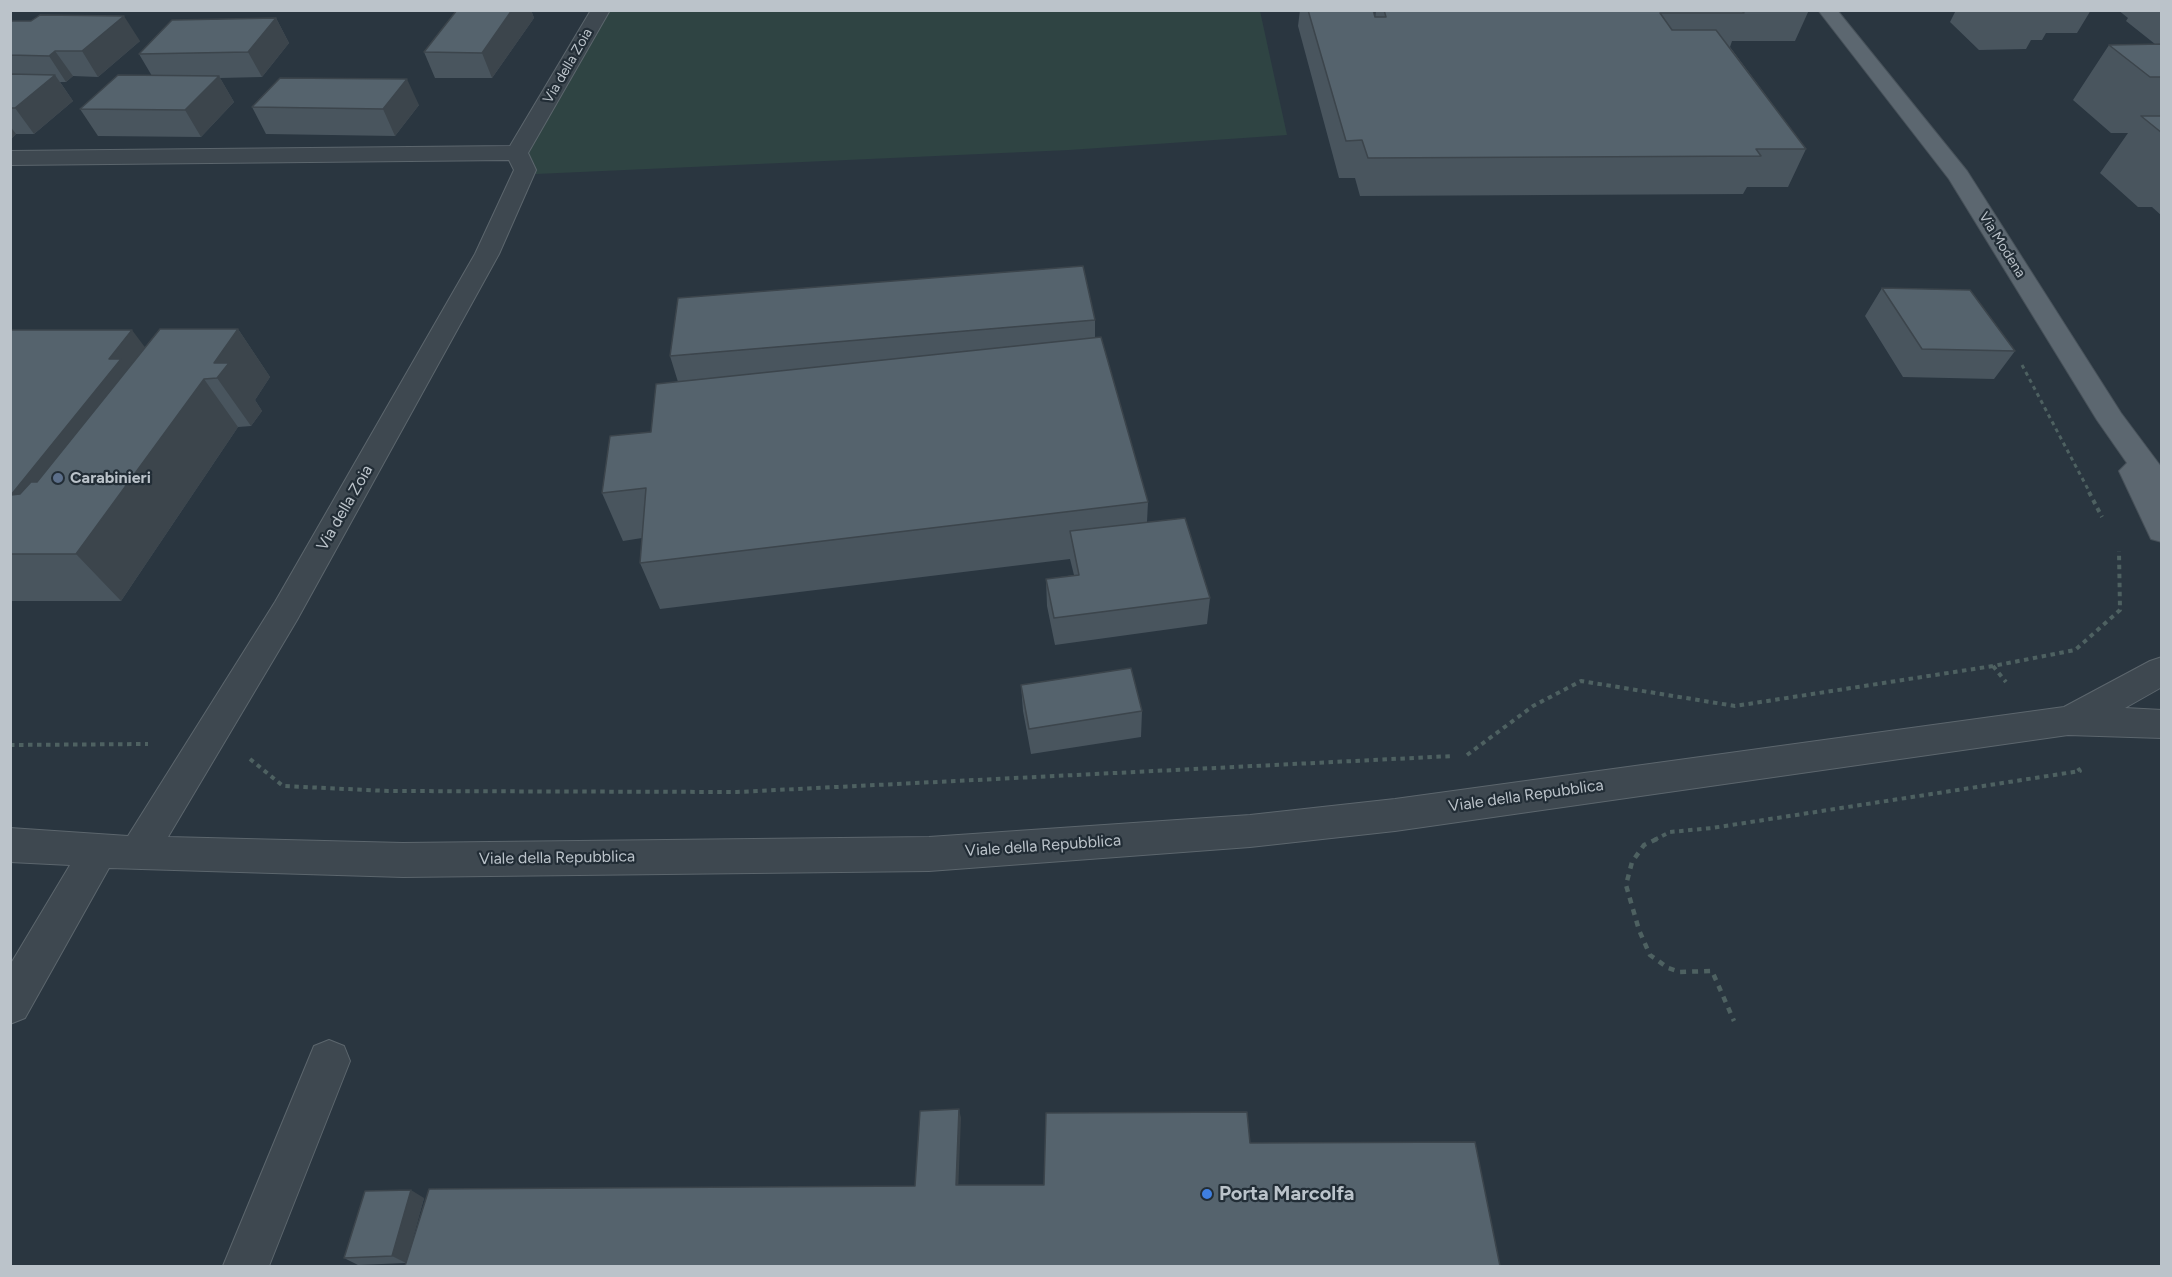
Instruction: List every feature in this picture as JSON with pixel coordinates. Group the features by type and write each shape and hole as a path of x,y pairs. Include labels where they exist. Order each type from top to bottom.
{"main road":[{"name":"Via Modena","path":"1827,10 1959,176 2111,420 2162,490"},
{"path":"2111,420 2162,531"}],"street":[{"name":"Via della Zoia","path":"138,853 292,601 487,254 525,170 517,153 601,10"},
{"path":"10,158 517,153"},
{"name":"Viale della Repubblica","path":"2054,723 2118,696 2162,670"},
{"name":"Viale della Repubblica","path":"10,845 138,853 403,860 941,853 1250,831 1395,815 2054,723 2162,724"},
{"path":"10,1004 99,851"},
{"path":"246,1266 329,1061"}],"path":[{"path":"2021,363 2103,519"},
{"path":"10,745 206,744 239,750 283,786 388,791 737,792 1468,755 1533,706 1581,681 1735,706 1993,666 2075,650 2120,610 2119,550"},
{"path":"1734,1021 1712,971 1680,972 1668,968 1650,956 1639,930 1626,885 1632,862 1644,845 1670,832 1712,828 2080,771 2054,723 1993,666"}],"green space":[{"path":"610,11 1260,11 1287,135 1069,150 514,175"}],"building":[{"path":"457,10 512,10 482,53 424,52"},
{"path":"1308,10 1373,10 1375,17 1386,17 1384,10 1742,10 1744,13 1660,13 1672,30 1716,30 1806,149 1756,149 1761,156 1368,158 1362,140 1346,141"},
{"path":"40,15 124,16 82,51 55,51 49,56 10,55 10,23 12,21 31,21"},
{"path":"276,18 248,52 139,54 172,20"},
{"path":"2162,44 2162,77 2150,77 2109,45"},
{"path":"10,74 55,75 15,108 10,108"},
{"path":"118,75 219,76 185,110 80,109"},
{"path":"280,78 407,79 383,109 252,107"},
{"path":"2141,116 2162,116 2162,133"},
{"path":"1083,266 1095,320 670,356 678,298"},
{"path":"1882,288 1970,290 2015,351 1922,349"},
{"path":"160,329 238,329 214,363 229,363 217,378 204,379 76,554 10,554 10,330 132,330 109,359 121,359 11,495 20,494 31,482 37,482"},
{"path":"1101,337 1148,502 640,563 646,488 602,493 610,436 651,432 656,384"},
{"path":"1185,518 1210,598 1054,618 1046,579 1079,575 1070,531"},
{"path":"1131,668 1142,711 1029,729 1021,685"},
{"name":"Porta Marcolfa","path":"959,1109 956,1185 1044,1185 1046,1113 1247,1112 1250,1143 1475,1142 1500,1266 405,1266 429,1189 915,1186 920,1111"},
{"path":"411,1190 392,1256 344,1258 365,1191"}],"place":[{"name":"Carabinieri","path":"58,478"},
{"name":"Porta Marcolfa","path":"1207,1194"}]}
